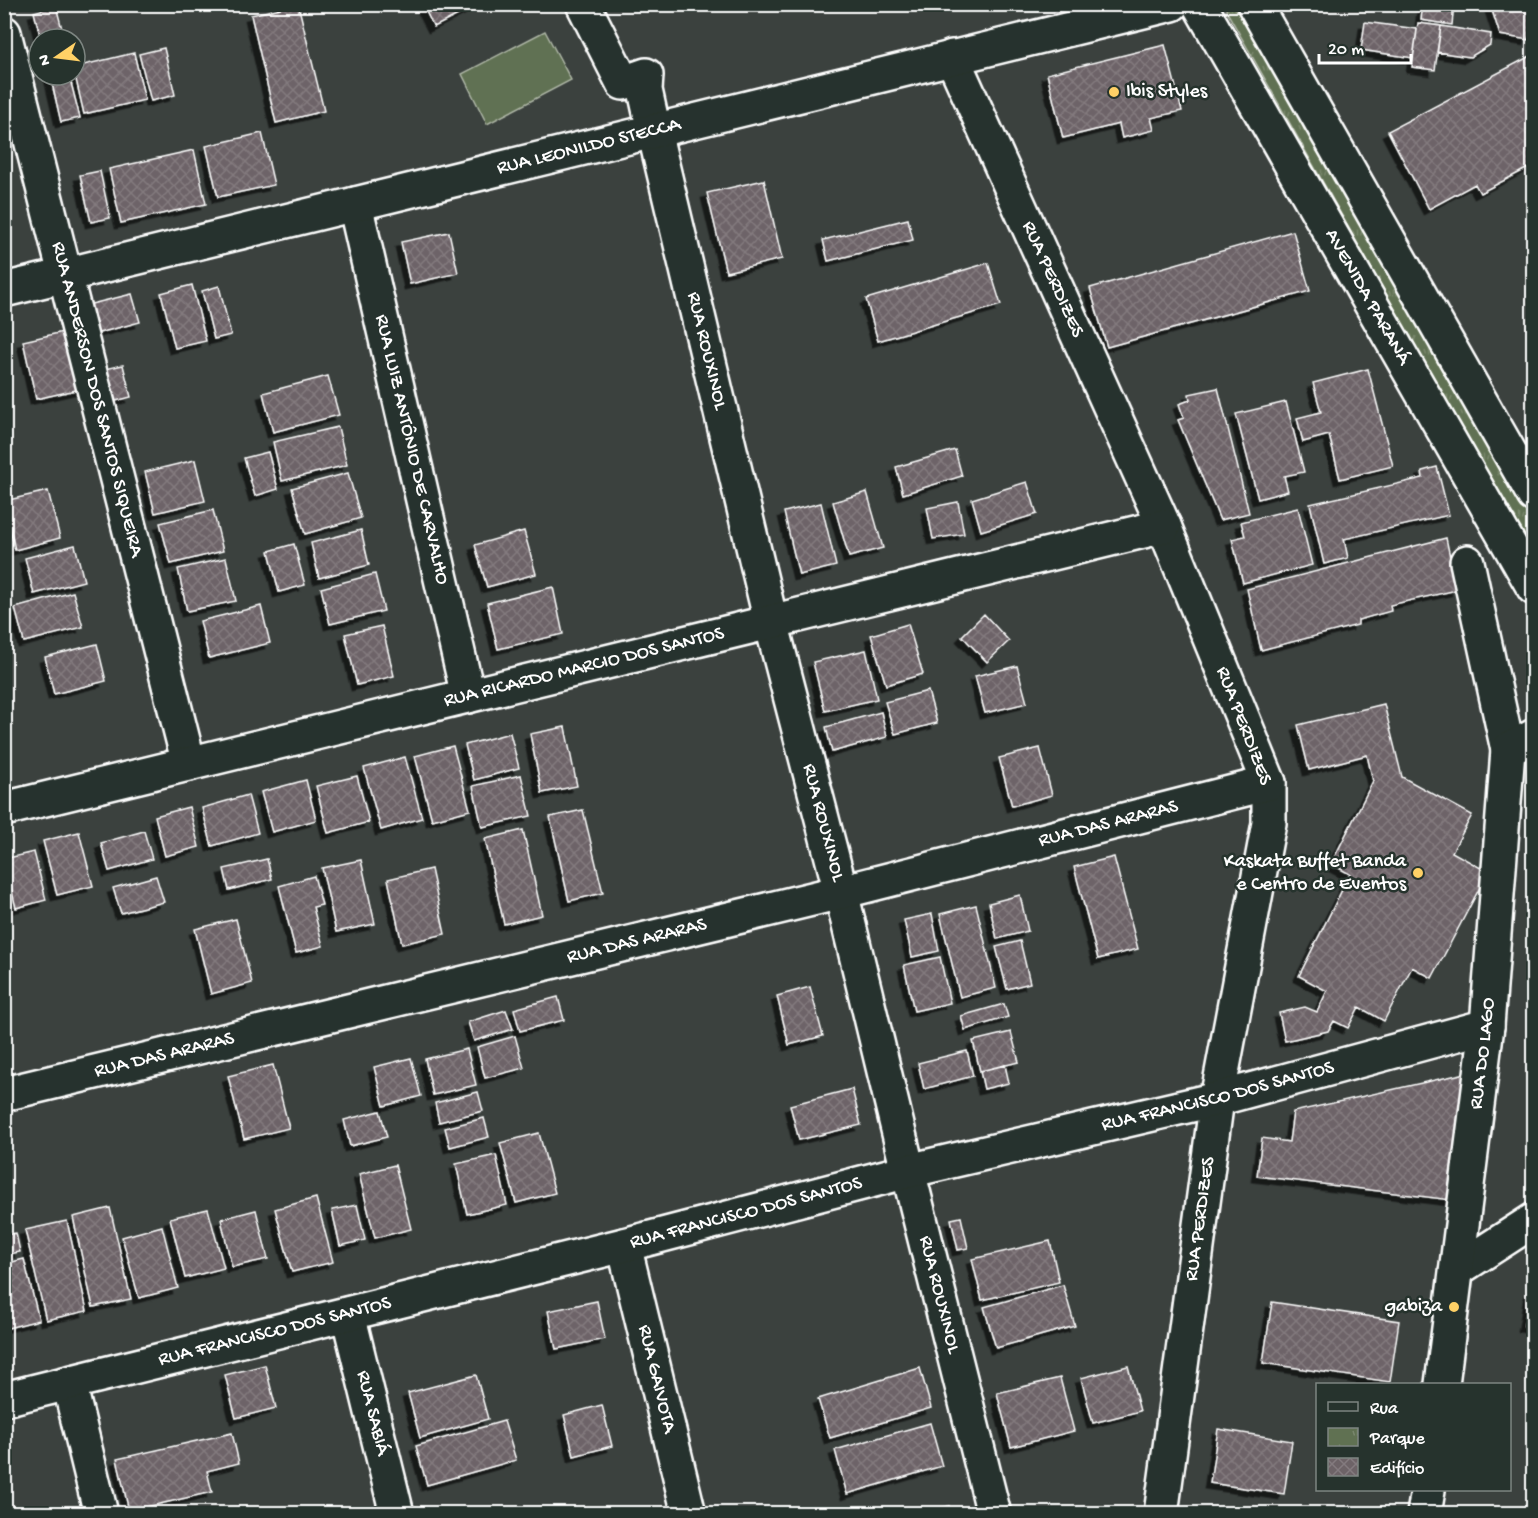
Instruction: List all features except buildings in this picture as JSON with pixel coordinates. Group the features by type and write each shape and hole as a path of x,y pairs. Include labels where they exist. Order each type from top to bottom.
{"street":[{"name":"RUA ROUXINOL","path":"583,4 622,83 646,75 645,90 654,131 771,622 841,892 994,1514"},
{"name":"RUA LEONILDO STECCA","path":"4,290 1172,4"},
{"name":"AVENIDA PARANÁ","path":"1199,4 1533,588"},
{"path":"1254,4 1533,495"},
{"name":"RUA ANDERSON DOS SANTOS SIQUEIRA","path":"4,33 189,764"},
{"name":"RUA PERDIZES","path":"952,57 1164,526 1269,783 1269,823 1217,1099 1161,1514"},
{"name":"RUA LUIZ ANTÔNIO DE CARVALHO","path":"355,204 468,696"},
{"name":"RUA RICARDO MARCIO DOS SANTOS","path":"4,809 1164,526"},
{"name":"RUA DO LAGO","path":"1442,1383 1458,1269 1521,743 1467,562"},
{"name":"RUA DAS ARARAS","path":"4,1095 841,892 1269,783"},
{"name":"RUA FRANCISCO DOS SANTOS","path":"4,1399 624,1245 908,1171 1217,1099 1487,1026"},
{"path":"1458,1269 1533,1220"},
{"name":"RUA GAIVOTA","path":"624,1245 689,1514"},
{"name":"RUA SABIÁ","path":"348,1314 397,1514"},
{"path":"69,1383 101,1514"},
{"path":"1424,1514 1428,1491"}],"green space":[{"path":"1227,5 1239,5 1533,523 1533,555 1226,10"},
{"path":"545,31 571,80 487,124 462,74"}],"place":[{"name":"Ibis Styles","path":"1114,92"},
{"name":"Kaskata Buffet Banda e Centro de Eventos","path":"1418,873"},
{"name":"gabiza","path":"1454,1307"}]}
